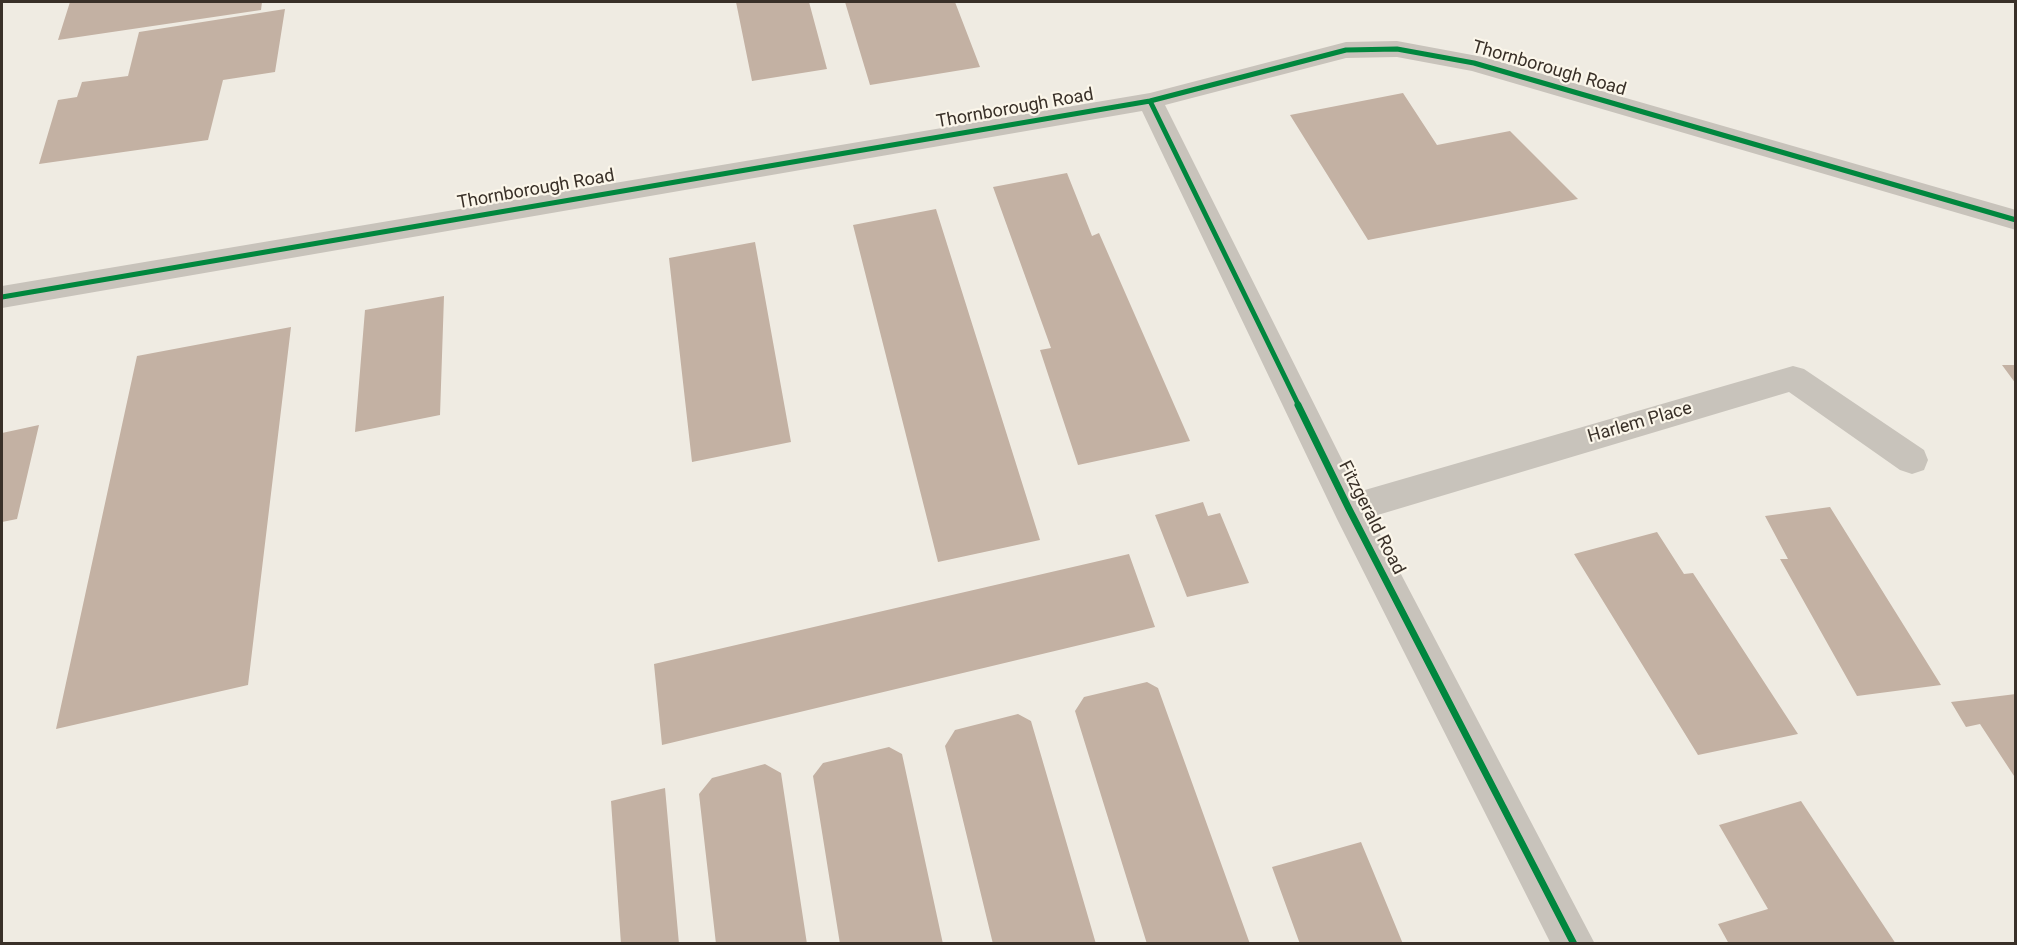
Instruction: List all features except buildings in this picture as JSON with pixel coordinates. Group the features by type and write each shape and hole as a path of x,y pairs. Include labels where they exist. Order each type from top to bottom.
{"street":[{"name":"Thornborough Road","path":"2,297 1150,101 1346,50 1397,49 1474,63 2016,220"},
{"name":"Fitzgerald Road","path":"1150,101 1349,509 1574,944"},
{"name":"Harlem Place","path":"1349,509 1793,378 1912,460"}],"cycle path":[{"path":"2,297 1150,101 1346,50 1397,49 1474,63 2016,220"},
{"path":"1150,101 1349,509 1574,944"}]}
